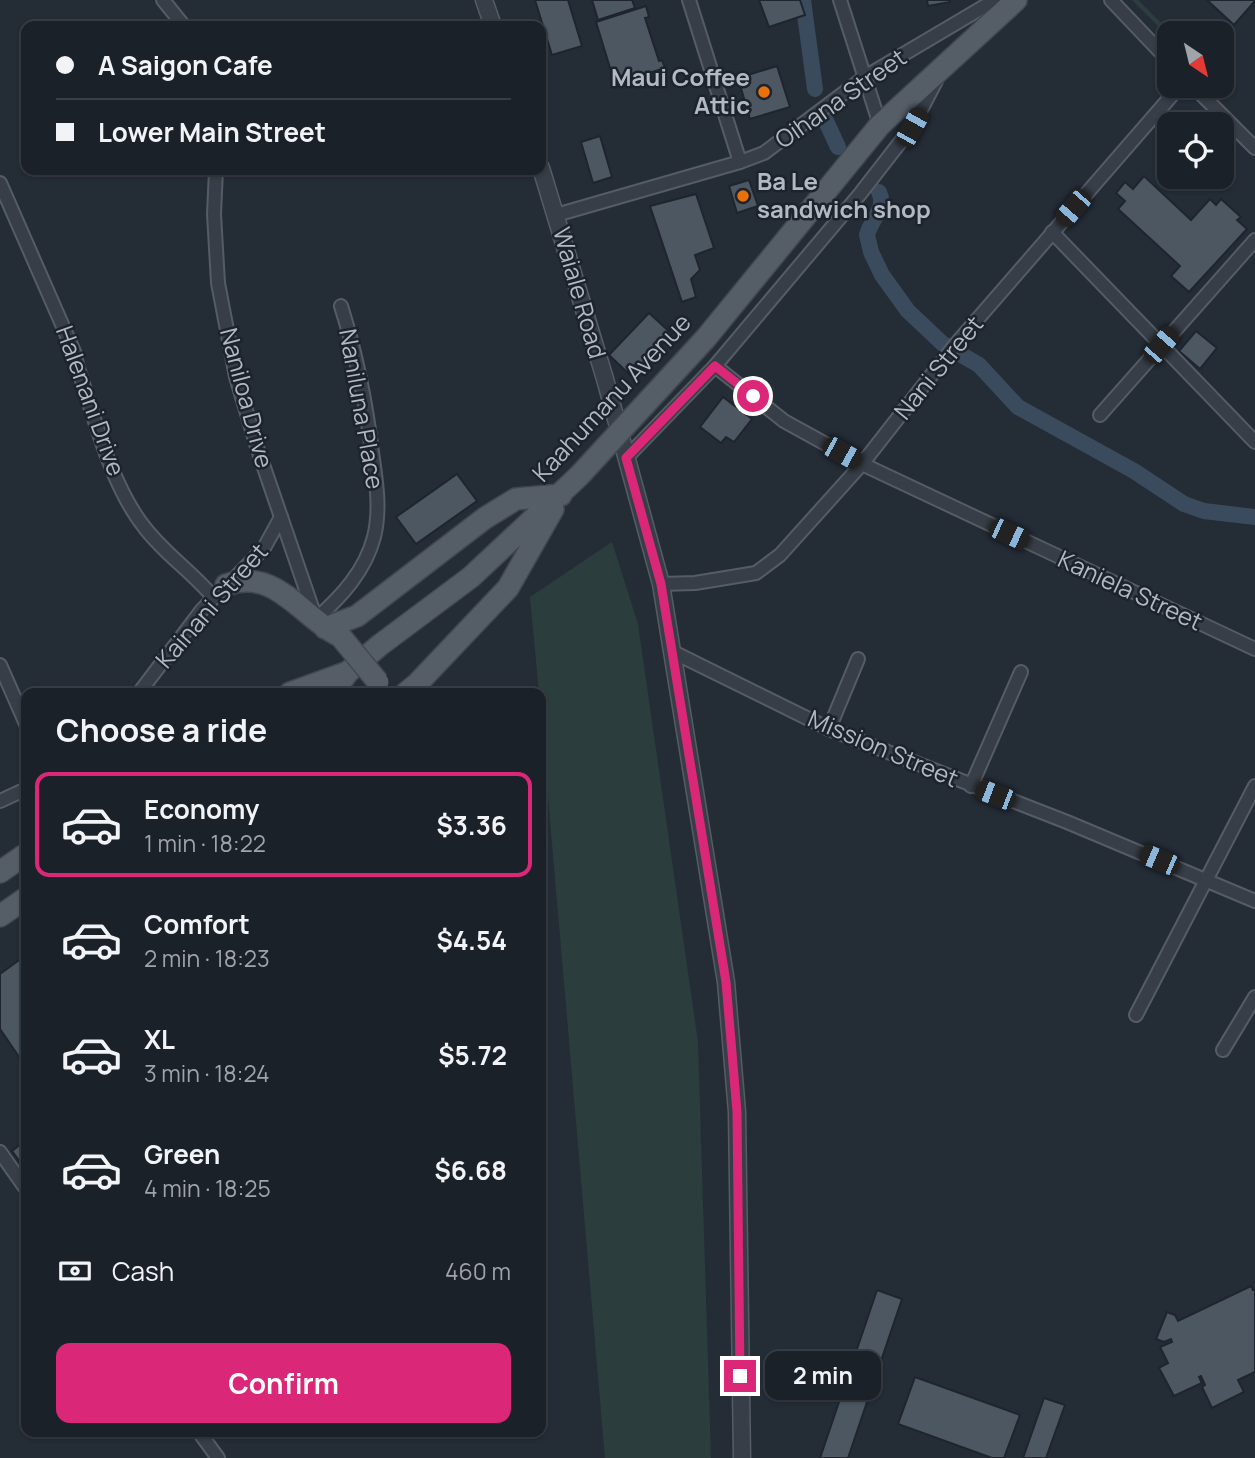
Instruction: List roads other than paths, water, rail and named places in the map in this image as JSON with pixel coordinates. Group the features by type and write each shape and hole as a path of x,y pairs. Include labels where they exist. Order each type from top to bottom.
{"main road":[{"name":"Kaahumanu Avenue","path":"336,688 348,671 471,577 561,495 706,338 880,125 1016,0"},
{"path":"327,628 357,616 485,518 516,499 561,495"},
{"path":"412,688 508,588 561,495"},
{"path":"220,591 244,580 258,581 281,593 327,628 382,688"},
{"name":"Kaahumanu Avenue","path":"303,688 348,671"},
{"path":"0,872 21,857"},
{"path":"0,916 21,901"}],"street":[{"path":"163,0 180,21"},
{"path":"484,0 491,21"},
{"path":"689,0 740,162"},
{"path":"840,0 880,125"},
{"name":"Oihana Street","path":"556,215 764,153 865,77 995,0"},
{"path":"1111,0 1157,48"},
{"path":"626,458 715,366 860,194 904,137 945,66"},
{"name":"Nani Street","path":"661,584 726,579 764,569 780,555 862,464 952,350 1169,98"},
{"path":"1205,98 1255,148"},
{"name":"Naniloa Drive","path":"216,175 214,214 218,283 236,377 281,517 327,628"},
{"name":"Waiale Road","path":"543,175 661,584 726,982 736,1099 742,1458"},
{"name":"Halenani Drive","path":"0,183 75,354 76,365 107,456 132,510 168,554 198,580 220,591"},
{"path":"1052,232 1255,442"},
{"path":"1100,415 1255,240"},
{"name":"Naniluna Place","path":"327,628 369,551 377,522 377,492 367,414 341,306"},
{"name":"Kaniela Street","path":"715,366 784,421 862,464 1255,649"},
{"name":"Kainani Street","path":"143,688 220,591 264,548 281,517"},
{"name":"Mission Street","path":"671,651 829,729 1067,822 1255,901"},
{"path":"829,729 858,659"},
{"path":"0,665 21,713"},
{"path":"971,786 1021,672"},
{"path":"1136,1015 1255,786"},
{"path":"0,801 21,791"},
{"path":"1223,1050 1255,997"},
{"path":"0,1152 21,1182"},
{"path":"203,1437 218,1458"}],"waterway":[{"path":"803,0 815,89"},
{"path":"824,117 838,147"},
{"path":"879,192 880,208 867,235 871,252 882,275 908,311 943,344 979,365 1018,407 1134,471 1184,504 1204,511 1255,517"}],"place":[{"name":"Maui Coffee Attic","path":"764,92"},
{"name":"Ba Le sandwich shop","path":"743,196"}]}
